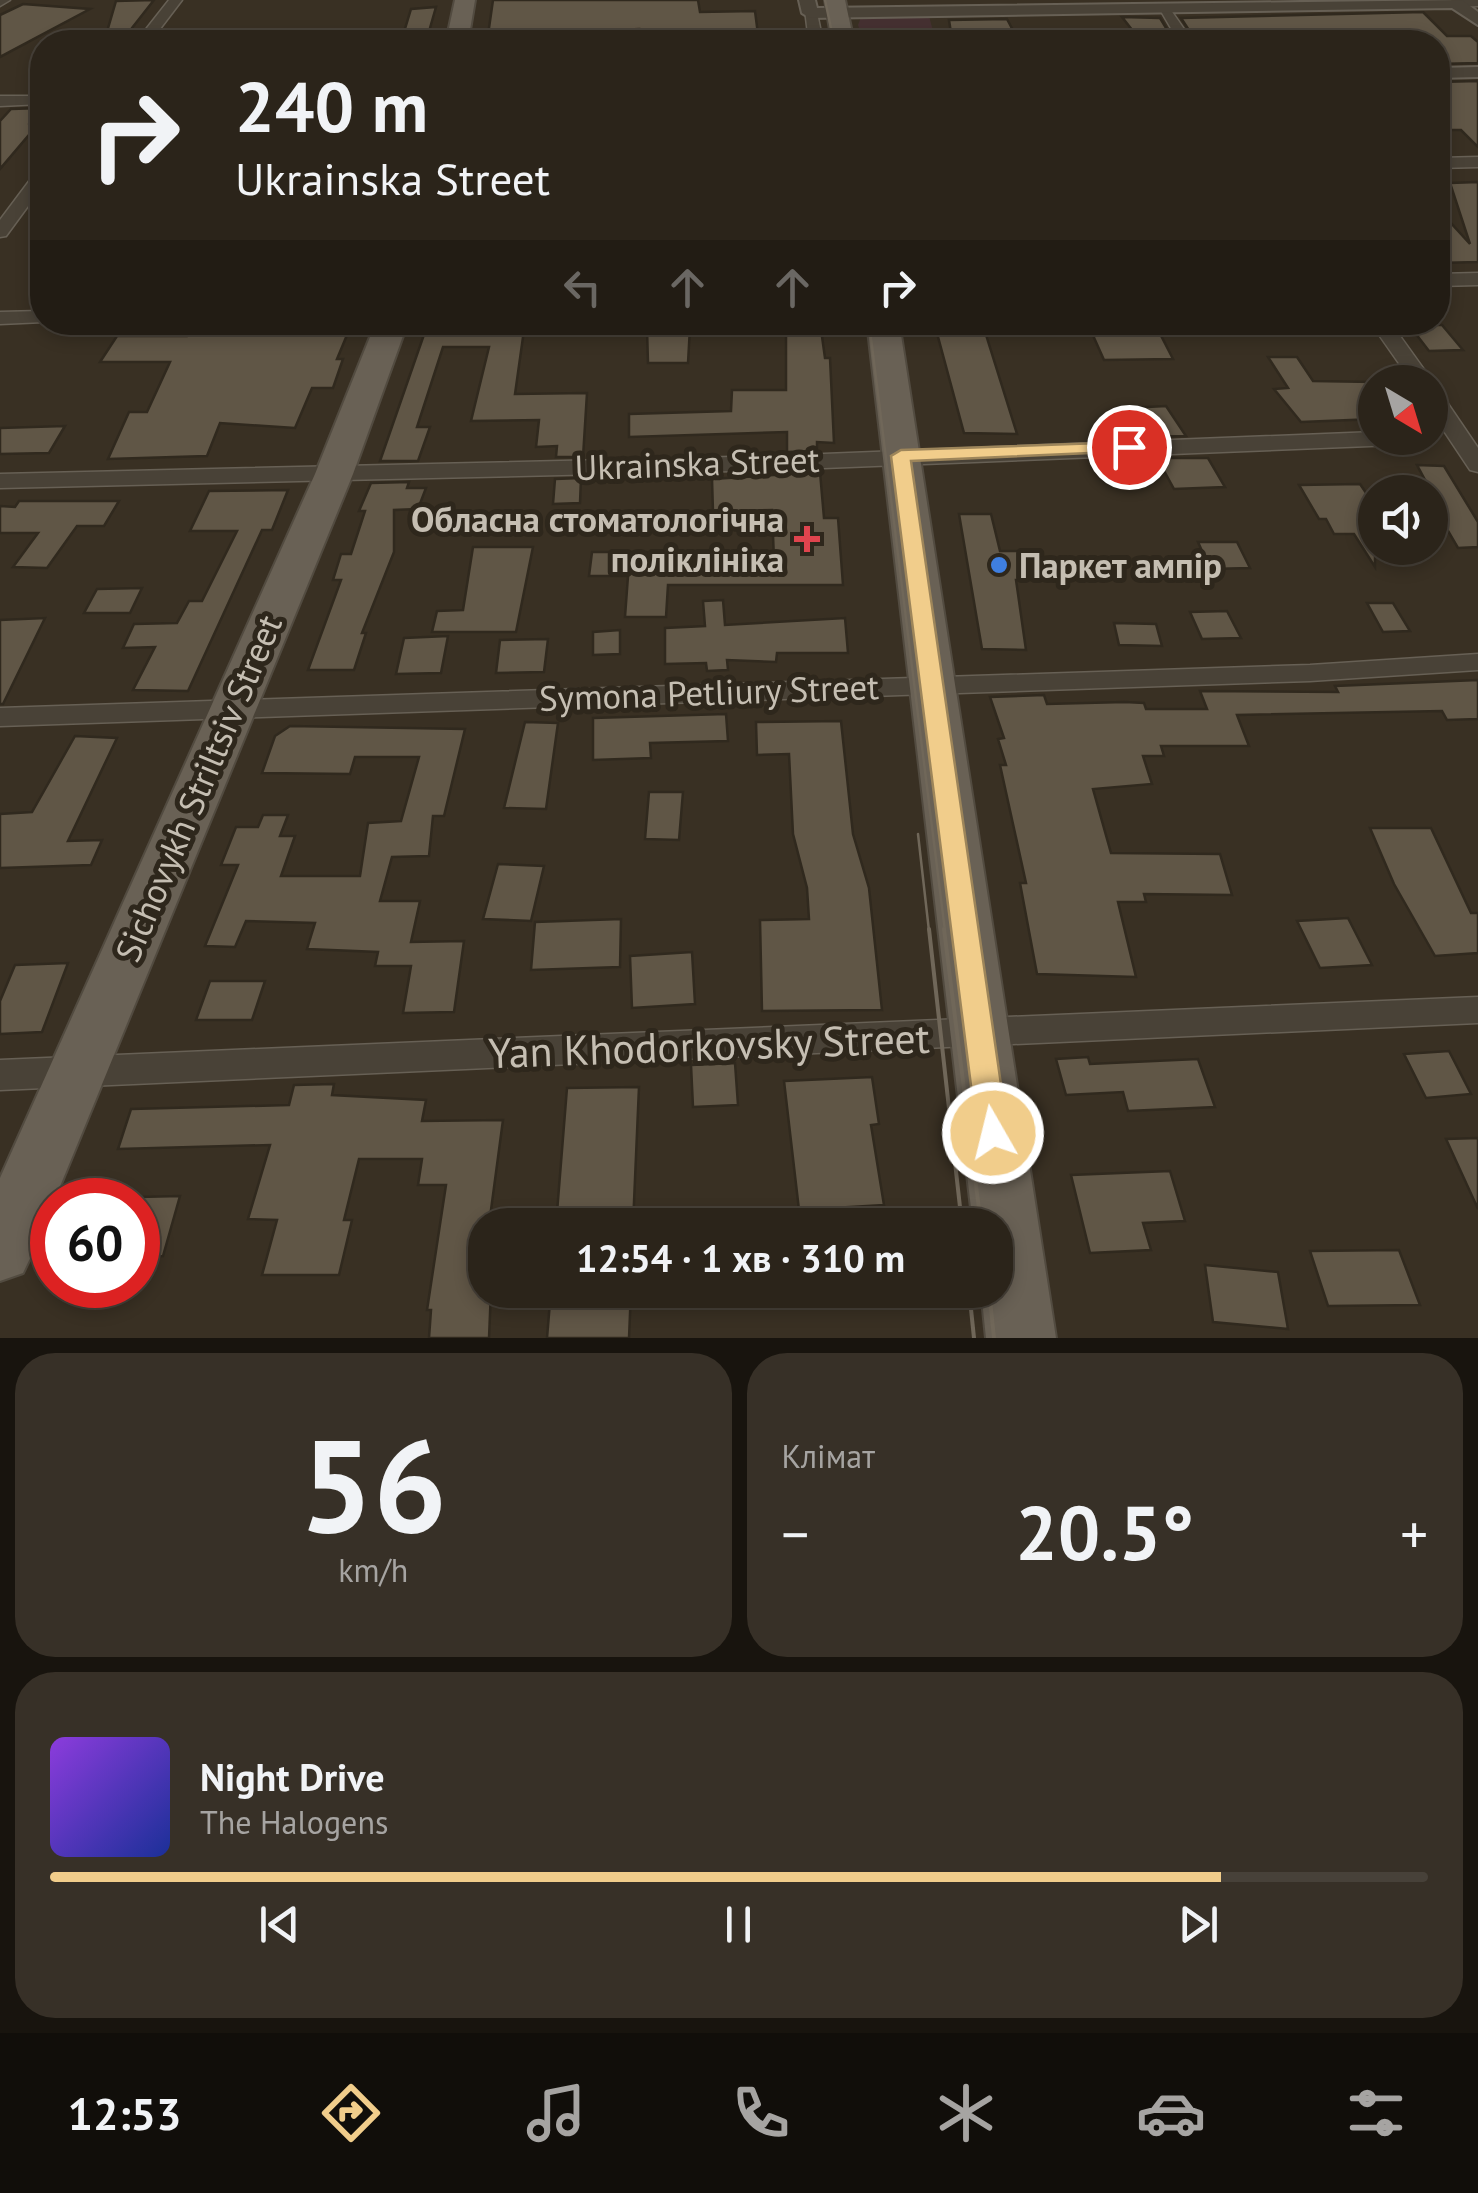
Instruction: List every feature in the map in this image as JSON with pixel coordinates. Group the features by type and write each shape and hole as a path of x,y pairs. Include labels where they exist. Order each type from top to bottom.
{"main road":[{"path":"459,30 464,0"},
{"name":"Sichovykh Striltsiv Street","path":"0,1252 334,474 387,335"},
{"path":"885,335 1020,1338"}],"street":[{"path":"152,30 176,0"},
{"path":"809,6 1164,9 1478,2"},
{"path":"1456,3 1478,20"},
{"path":"1164,9 1178,30"},
{"path":"1450,73 1478,72"},
{"path":"0,101 30,100"},
{"path":"1450,162 1478,162"},
{"path":"0,232 30,201"},
{"path":"1450,280 1478,279"},
{"path":"0,318 30,318"},
{"path":"1389,335 1410,365"},
{"path":"1448,413 1468,435 1478,465"},
{"name":"Ukrainska Street","path":"0,481 334,474 1358,439"},
{"name":"Symona Petliury Street","path":"0,717 1478,662"},
{"name":"Yan Khodorkovsky Street","path":"0,1075 1478,1010"}],"shaded area":[{"path":"929,16 933,30 860,30 861,17"}],"building":[{"path":"154,0 130,30 108,30 116,1"},
{"path":"493,0 698,0 700,12 755,11 757,30 639,29 489,30"},
{"path":"23,4 90,9 51,30 30,30 30,41 0,57 0,15"},
{"path":"436,7 429,30 405,30 411,9"},
{"path":"1423,12 1441,30 1189,30 1181,18"},
{"path":"1122,17 1160,18 1167,30 1132,30"},
{"path":"1007,19 1013,30 951,30 949,20"},
{"path":"1450,36 1471,36 1478,42 1478,63 1450,64"},
{"path":"1478,81 1478,147 1461,130 1450,130 1450,82"},
{"path":"30,108 30,134 0,169 0,121 11,109"},
{"path":"1478,182 1478,262 1450,263 1450,222 1470,244 1450,183"},
{"path":"347,335 337,359 343,359 333,388 312,388 295,428 220,423 207,456 108,459 129,412 147,412 170,362 100,362 117,336"},
{"path":"424,335 523,335 515,394 587,393 583,457 556,457 557,446 536,447 539,420 471,421 489,347 443,347 417,427 430,427 418,461 380,461"},
{"path":"647,335 690,335 688,363 648,363"},
{"path":"786,335 822,335 825,358 830,358 834,443 817,442 817,451 787,452 787,432 629,437 629,414 731,411 732,390 786,390"},
{"path":"938,335 986,335 1017,434 964,433"},
{"path":"1093,335 1161,335 1173,359 1104,360"},
{"path":"1417,335 1450,335 1463,350 1429,351"},
{"path":"1268,357 1297,357 1313,381 1358,382 1358,420 1301,422 1274,389 1288,388"},
{"path":"1166,406 1186,436 1145,437 1128,408"},
{"path":"65,426 49,453 0,454 0,428"},
{"path":"1157,458 1208,458 1225,487 1174,489"},
{"path":"1417,465 1444,466 1478,522 1478,547 1458,548 1448,531 1448,475 1422,475"},
{"name":"Обласна стоматологічна поліклініка","path":"820,472 824,518 838,518 843,585 668,585 666,617 625,617 628,576 589,576 592,552 657,552 656,560 774,560 772,510 713,512 712,479"},
{"path":"581,478 580,503 553,504 555,479"},
{"path":"409,482 407,488 426,488 418,509 394,510 394,552 362,633 366,633 354,670 308,670 341,580 333,580 341,554 351,554 365,511 359,511 371,483"},
{"path":"1358,484 1358,540 1354,534 1334,534 1326,519 1319,519 1299,485"},
{"path":"288,490 272,530 262,530 188,691 133,690 155,647 123,648 134,624 177,623 189,601 202,601 237,531 190,531 209,491"},
{"path":"19,501 119,501 104,526 77,526 47,568 13,567 38,533 0,533 0,506 15,507"},
{"path":"959,514 991,514 1000,551 1025,551 1032,580 1016,580 1026,650 982,649"},
{"path":"1198,542 1237,542 1250,568 1210,569"},
{"path":"473,547 533,547 516,632 432,632 437,611 463,610"},
{"path":"142,588 130,613 84,613 97,589"},
{"path":"723,600 725,625 845,618 848,653 777,653 776,662 727,660 728,670 707,671 706,663 665,664 665,628 705,626 703,601"},
{"path":"1367,603 1393,603 1410,631 1383,632"},
{"path":"1227,611 1241,638 1202,639 1190,612"},
{"path":"45,618 3,704 0,704 0,620"},
{"path":"1114,623 1156,624 1162,646 1119,645"},
{"path":"620,630 620,654 593,655 593,632"},
{"path":"448,636 441,673 396,674 404,638"},
{"path":"548,639 544,672 496,673 500,640"},
{"path":"1478,680 1478,719 1447,720 1442,711 1237,715 1249,746 1161,746 1164,756 1143,756 1152,784 1093,789 1111,853 1220,854 1232,895 1144,894 1146,902 1118,902 1136,977 1037,974 1020,883 1026,883 1000,765 1006,765 998,739 1004,738 990,697 1044,695 1047,704 1125,702 1144,703 1146,709 1207,709 1200,691 1338,692 1335,686"},
{"path":"726,714 728,741 650,743 651,758 593,760 593,718"},
{"path":"841,721 853,834 869,888 882,1010 762,1011 760,920 809,919 807,888 793,834 789,754 757,755 756,722"},
{"path":"525,722 558,723 546,809 504,808"},
{"path":"290,726 465,729 444,816 433,816 429,856 392,857 380,901 420,901 411,942 464,941 454,1012 403,1013 411,966 375,966 378,952 307,949 315,923 246,921 235,947 205,946 238,865 221,865 236,827 258,827 263,815 288,815 280,836 295,836 281,876 360,876 368,823 401,821 419,757 355,757 350,774 262,773 275,736"},
{"path":"75,736 117,738 68,841 102,840 91,865 0,868 0,814 32,812"},
{"path":"649,792 683,792 679,840 645,839"},
{"path":"1370,828 1431,828 1471,913 1478,913 1478,953 1435,956 1394,884"},
{"path":"498,864 544,866 531,921 483,919"},
{"path":"1348,918 1372,965 1320,968 1297,921"},
{"path":"621,919 620,967 531,970 535,922"},
{"path":"692,952 695,1004 632,1008 630,956"},
{"path":"68,963 42,1032 0,1034 0,1001 15,965"},
{"path":"210,981 265,981 252,1020 196,1020"},
{"path":"1449,1051 1471,1094 1426,1098 1404,1054"},
{"path":"1088,1057 1090,1064 1198,1059 1215,1107 1128,1111 1123,1092 1066,1095 1056,1059"},
{"path":"735,1063 738,1105 693,1107 691,1065"},
{"path":"872,1077 879,1124 871,1125 884,1205 799,1208 784,1081"},
{"path":"334,1084 332,1095 426,1100 422,1121 503,1120 491,1208 468,1208 468,1308 490,1308 489,1338 429,1338 431,1310 427,1310 446,1185 418,1185 422,1159 359,1159 344,1220 352,1220 339,1275 262,1275 277,1220 248,1219 270,1145 118,1149 131,1109 289,1105 294,1085"},
{"path":"639,1087 634,1208 557,1208 567,1088"},
{"path":"1478,1138 1478,1209 1446,1139"},
{"path":"1170,1171 1185,1221 1143,1223 1151,1250 1090,1253 1071,1175"},
{"path":"160,1196 180,1196 160,1256"},
{"path":"1399,1250 1420,1305 1328,1306 1310,1251"},
{"path":"1205,1265 1278,1272 1288,1329 1213,1322"},
{"path":"550,1308 630,1308 629,1338 547,1338"}],"tram line":[{"path":"825,0 831,30"},
{"path":"871,335 945,931"},
{"path":"918,834 929,931"},
{"path":"929,929 960,1208"},
{"path":"944,929 979,1208"},
{"path":"971,1308 974,1338"},
{"path":"991,1308 994,1338"}],"place":[{"name":"Обласна стоматологічна поліклініка","path":"807,539"},
{"name":"Паркет ампір","path":"999,565"}],"route":[{"path":"993,1133 901,456 1129,447"}]}
